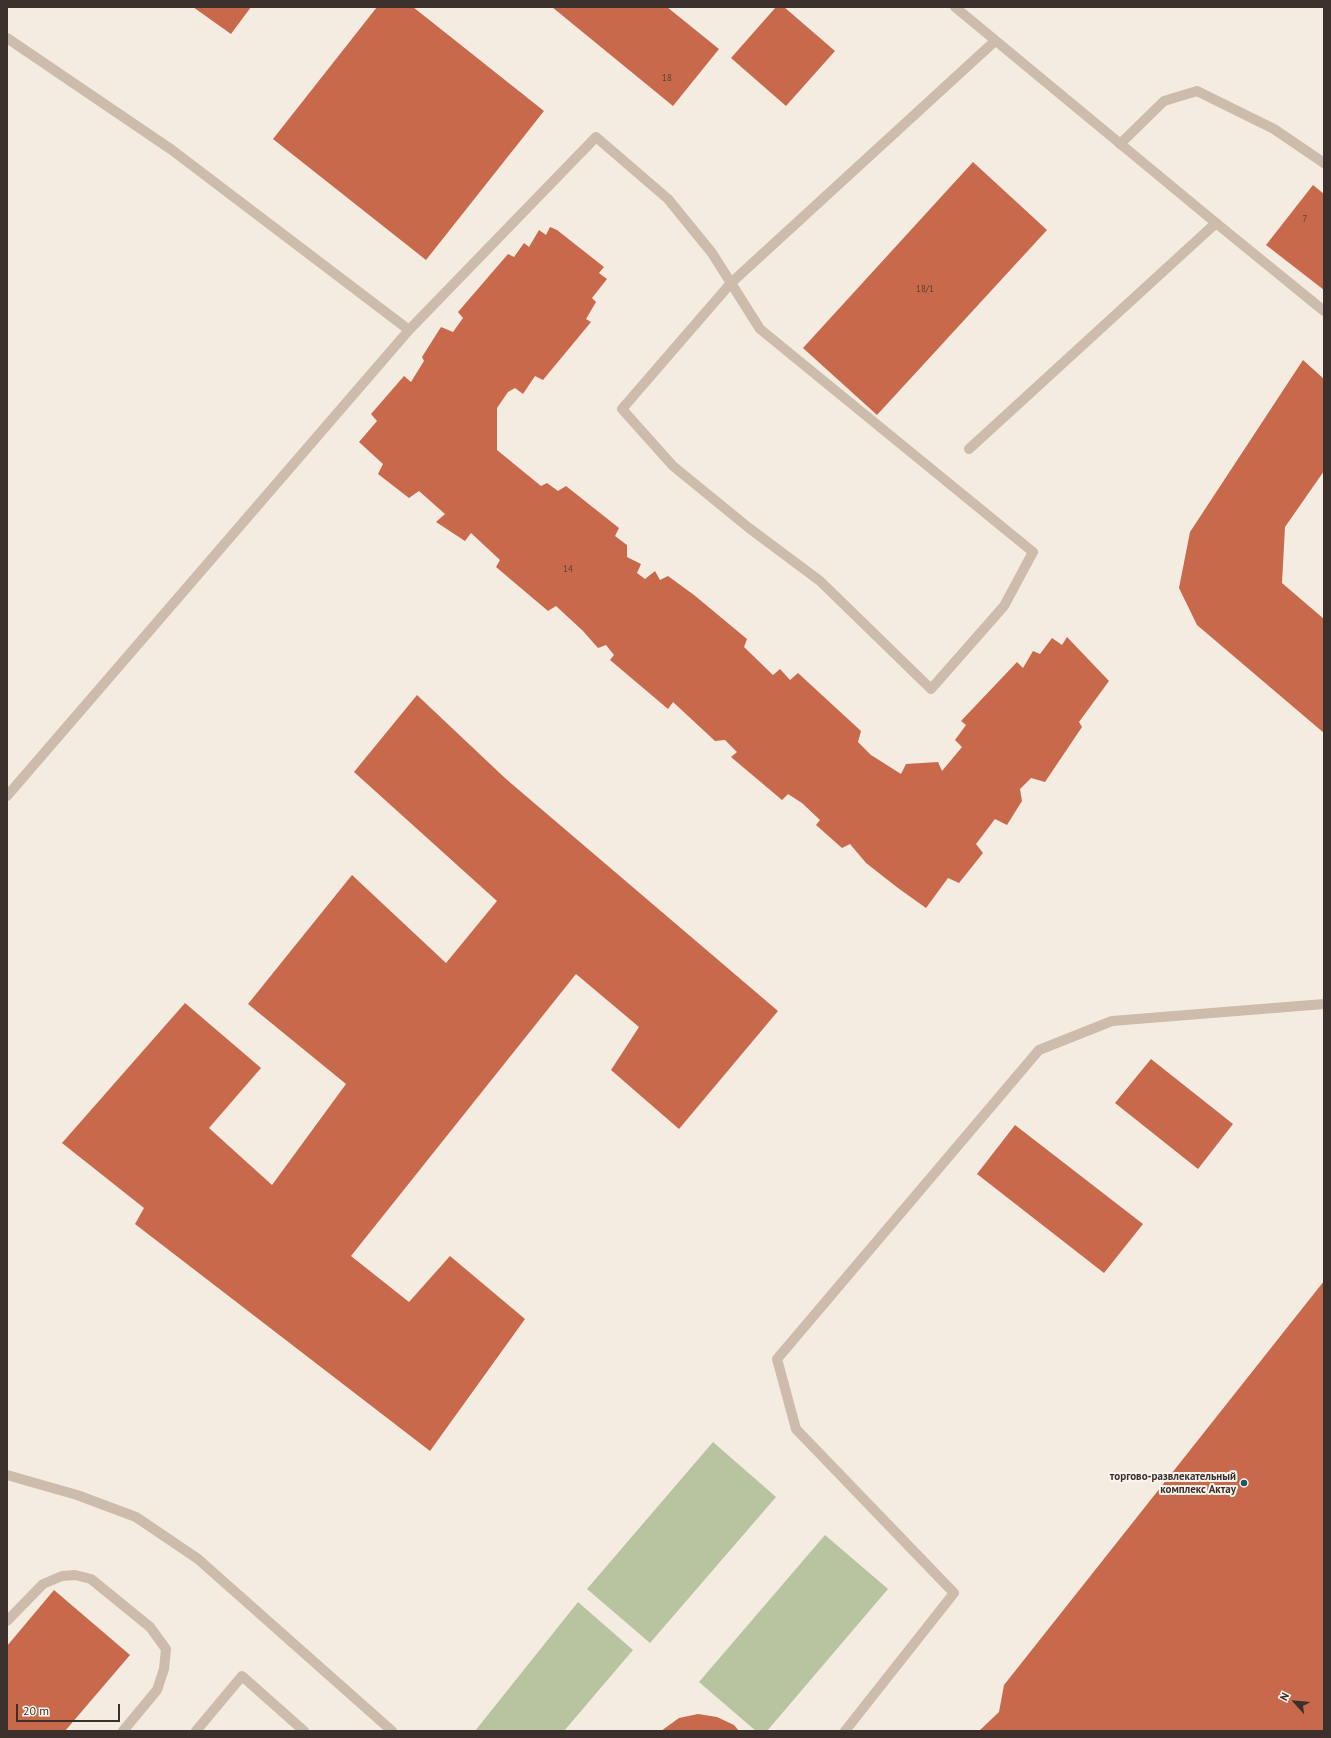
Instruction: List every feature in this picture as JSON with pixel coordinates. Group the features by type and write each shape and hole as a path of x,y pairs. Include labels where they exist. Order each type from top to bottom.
{"street":[{"path":"955,7 1324,311"},
{"path":"7,38 172,150 409,330"},
{"path":"7,796 409,330 596,137 668,199 712,253 731,283 760,329 1032,552 1004,606 931,689 820,581 749,528 673,466 622,408 731,283 996,41"},
{"path":"1120,144 1164,101 1197,91 1274,129 1324,163"},
{"path":"969,449 1216,223"},
{"path":"845,1731 954,1593 796,1429 777,1359 1039,1050 1112,1021 1324,1004"},
{"path":"7,1475 77,1495 136,1517 198,1559 392,1731"},
{"path":"7,1622 43,1584 62,1576 75,1575 91,1579 150,1627 166,1649 164,1669 157,1690 123,1731"},
{"path":"196,1731 242,1676 304,1731"}],"green space":[{"path":"713,1442 776,1497 650,1643 587,1589"},
{"path":"825,1535 888,1589 767,1731 756,1731 699,1682"},
{"path":"578,1602 633,1650 564,1731 475,1731"}],"building":[{"path":"193,7 251,7 231,34"},
{"path":"377,7 413,7 544,111 426,260 273,139"},
{"path":"552,7 667,7 719,49 673,106"},
{"path":"776,7 784,7 835,51 786,106 731,58"},
{"path":"973,162 1047,230 877,415 803,348"},
{"path":"1313,185 1324,194 1324,290 1266,245"},
{"path":"550,227 557,230 604,267 599,273 607,279 592,298 596,302 586,319 591,322 543,380 535,376 523,394 515,388 508,392 497,408 497,450 541,486 547,483 558,491 566,486 619,528 615,536 627,545 627,557 641,564 637,573 645,579 655,571 660,580 668,576 694,595 747,639 744,647 773,675 780,669 790,680 798,673 861,731 858,742 871,755 901,774 906,764 938,762 942,771 962,747 955,740 966,725 961,721 1017,662 1023,668 1033,651 1040,654 1052,638 1062,645 1067,637 1109,681 1079,722 1082,727 1045,782 1031,778 1020,789 1022,801 1007,825 995,819 976,844 983,853 959,883 948,878 926,908 866,863 850,844 842,848 816,825 820,820 802,803 788,794 782,800 731,757 737,752 725,740 715,741 673,702 668,709 610,660 614,655 606,645 598,648 583,631 556,606 548,611 496,567 500,560 471,533 465,541 436,522 445,514 419,491 409,498 378,474 383,464 359,442 377,421 371,414 404,376 411,382 424,361 422,357 441,327 453,332 463,318 458,312 508,254 514,257 524,243 529,247 539,230 546,235"},
{"path":"1303,360 1324,379 1324,471 1285,527 1282,583 1324,619 1324,733 1197,625 1179,588 1190,532"},
{"path":"417,695 506,779 778,1011 679,1129 611,1070 639,1027 576,974 351,1256 409,1302 450,1256 525,1319 430,1451 135,1224 144,1208 62,1143 185,1003 261,1068 209,1128 272,1185 346,1084 248,1004 352,875 446,963 497,901 354,772"},
{"path":"1151,1059 1233,1124 1198,1169 1115,1103"},
{"path":"1015,1125 1143,1224 1104,1273 977,1174"},
{"name":"торгово-развлекательный комплекс Актау","path":"1324,1281 1324,1731 979,1731 999,1712 1004,1685"},
{"path":"54,1590 130,1655 65,1731 7,1731 7,1646"},
{"path":"698,1714 717,1717 734,1725 739,1731 661,1731 679,1718"}],"place":[{"name":"торгово-развлекательный комплекс Актау","path":"1244,1483"}]}
